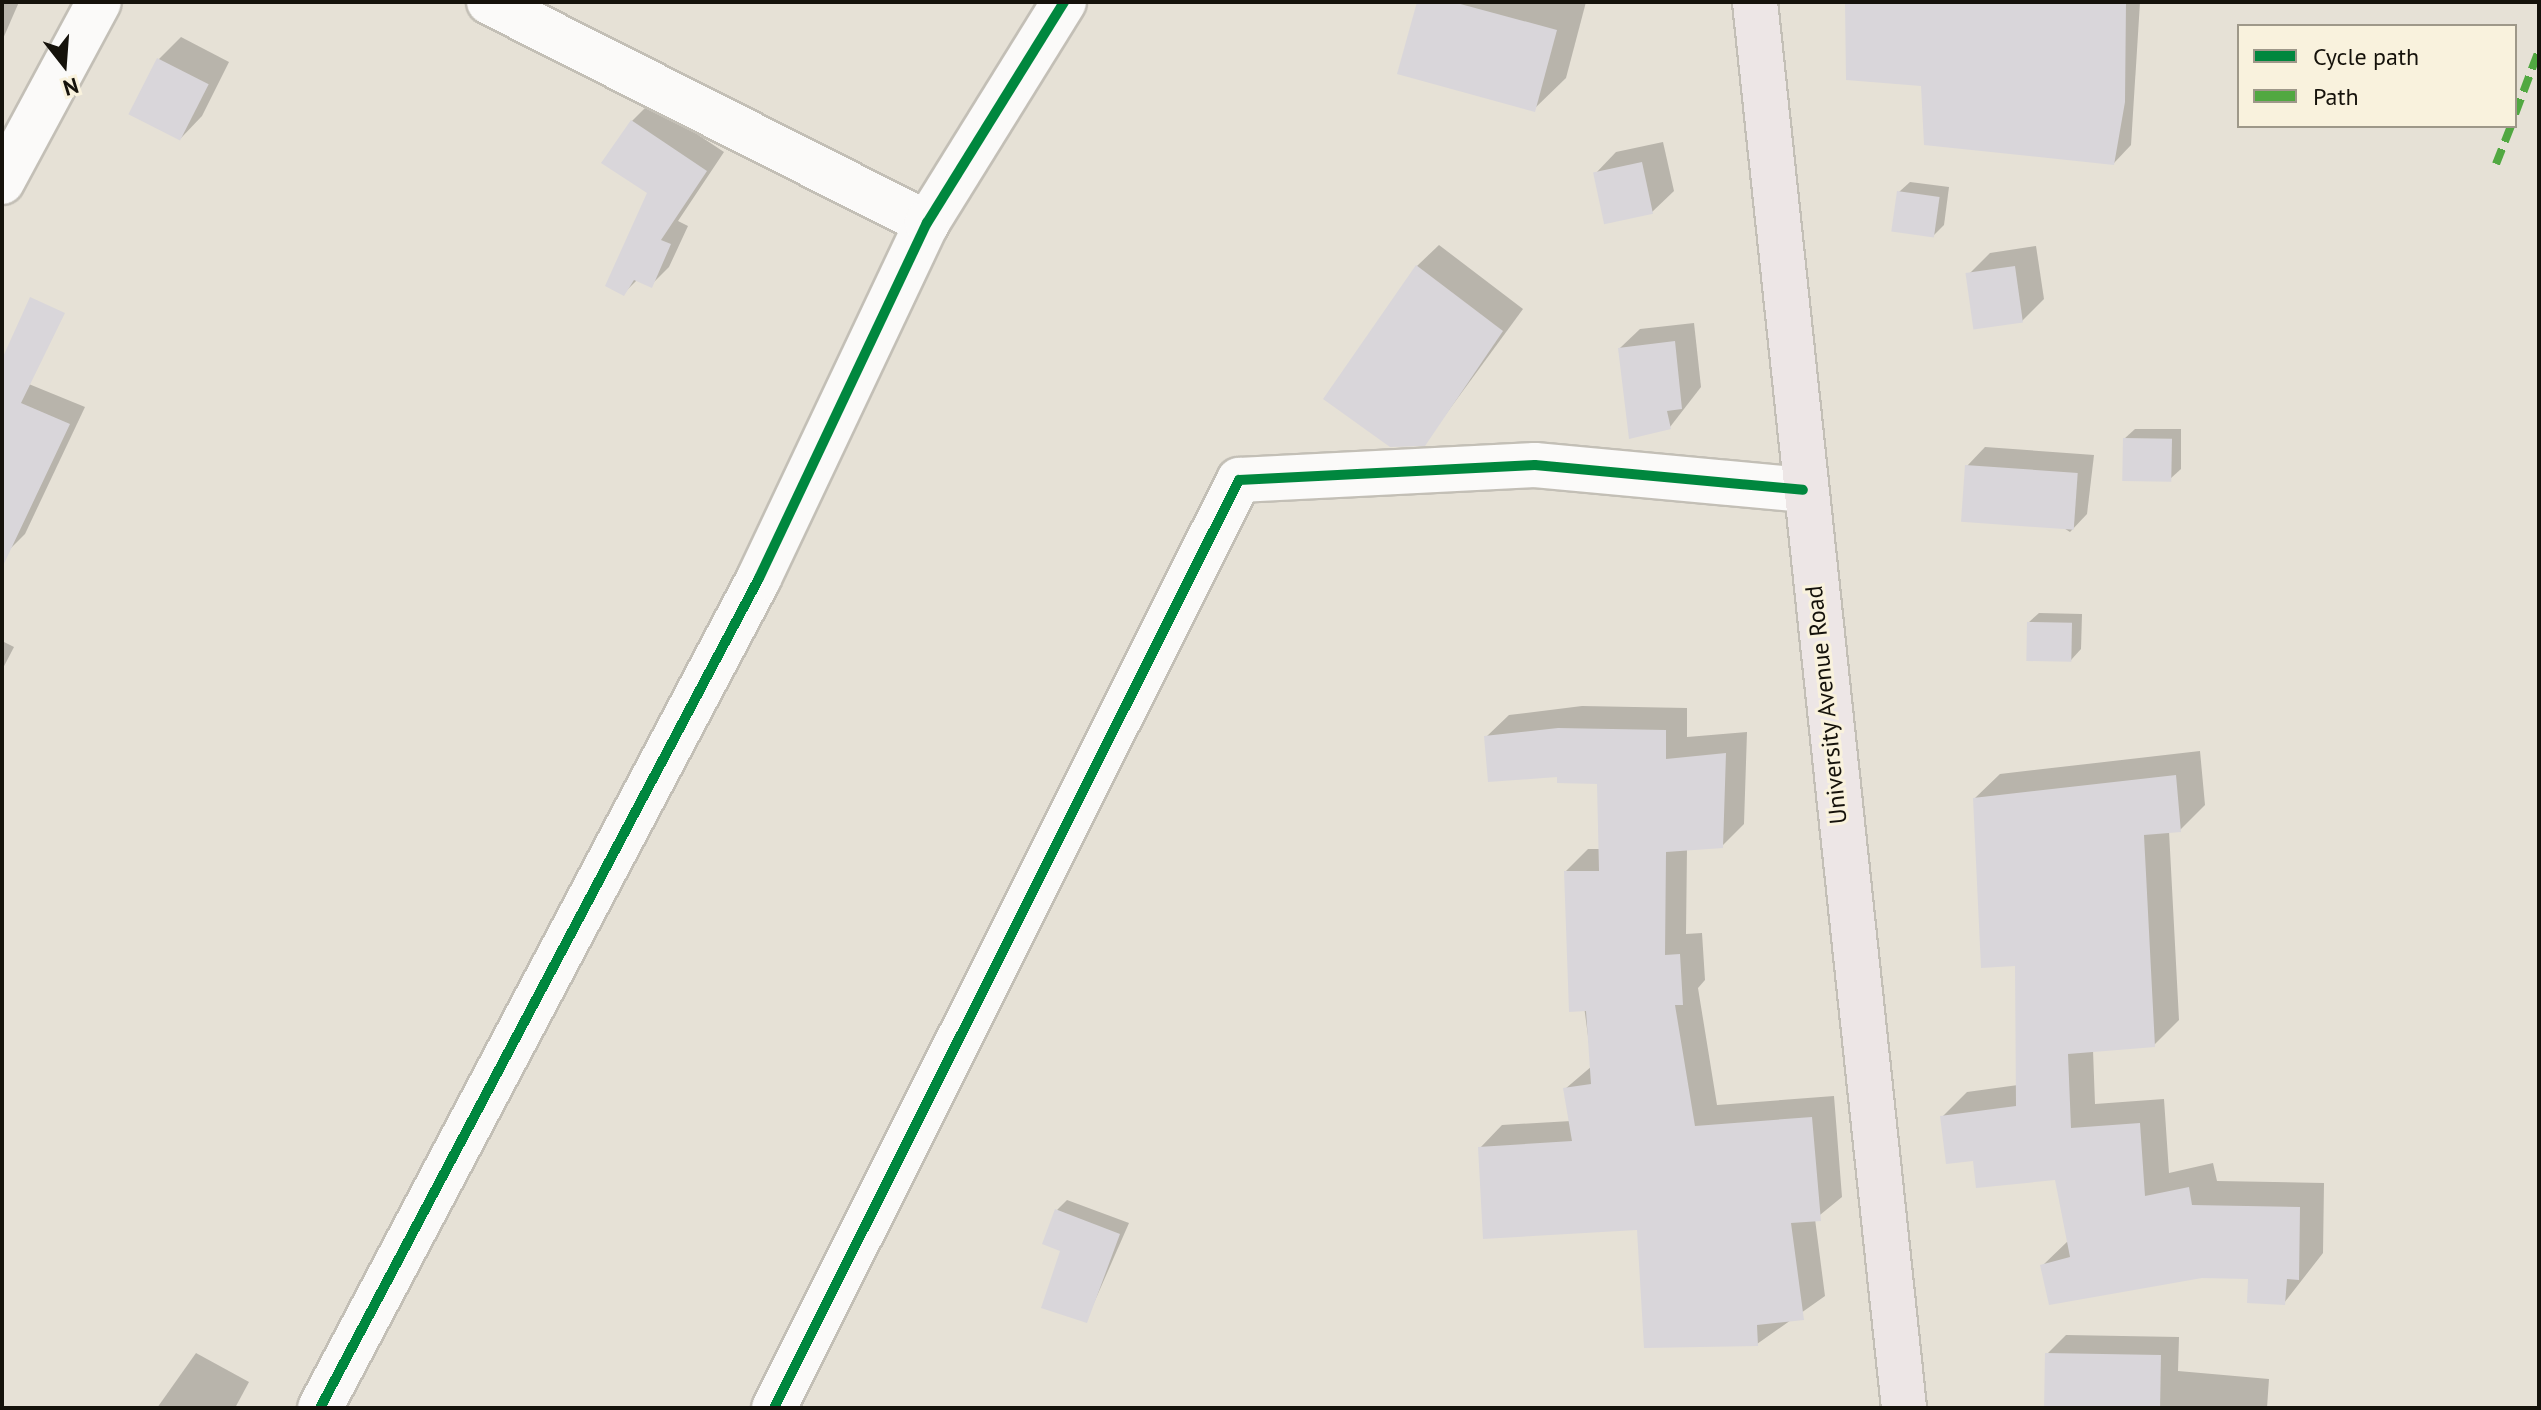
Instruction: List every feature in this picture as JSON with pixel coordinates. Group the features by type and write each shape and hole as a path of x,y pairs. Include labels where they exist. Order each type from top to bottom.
{"main road":[{"name":"University Avenue Road","path":"1755,2 1803,490 1904,1408"}],"street":[{"path":"2,182 99,2"},
{"path":"489,2 927,223"},
{"path":"320,1408 759,578 927,223 1064,2"},
{"path":"774,1408 1239,480 1535,465 1803,490"}],"building":[{"path":"1417,2 1453,2 1557,30 1535,112 1397,74"},
{"path":"1845,2 2126,2 2125,102 2114,165 1924,145 1921,86 1846,80"},
{"path":"157,58 209,84 180,140 128,114"},
{"path":"631,120 707,171 661,240 671,244 652,288 634,280 624,296 605,286 647,193 601,163"},
{"path":"1642,162 1653,214 1604,224 1593,172"},
{"path":"1897,191 1940,197 1934,238 1891,232"},
{"path":"1416,265 1503,331 1425,446 1390,447 1323,399"},
{"path":"2015,266 2023,322 1973,329 1965,273"},
{"path":"30,297 65,313 21,403 70,424 2,568 2,359"},
{"path":"1675,341 1682,409 1667,411 1671,429 1629,439 1618,348"},
{"path":"2123,438 2172,439 2171,482 2122,481"},
{"path":"1965,465 2078,473 2074,530 1961,522"},
{"path":"2027,622 2072,623 2071,662 2026,661"},
{"path":"1558,728 1666,730 1666,759 1726,753 1723,848 1666,852 1665,955 1680,954 1683,1005 1675,1005 1695,1126 1812,1117 1821,1221 1791,1223 1804,1320 1757,1325 1758,1346 1644,1348 1637,1230 1483,1239 1478,1147 1572,1141 1563,1088 1591,1084 1586,1011 1569,1012 1564,871 1599,871 1597,784 1557,783 1557,777 1488,782 1484,736"},
{"path":"2176,775 2181,832 2144,835 2155,1047 2068,1054 2071,1128 2140,1123 2145,1196 2189,1187 2192,1205 2300,1207 2299,1280 2287,1279 2285,1305 2247,1303 2248,1279 2202,1278 2049,1305 2040,1265 2070,1257 2055,1180 1976,1188 1973,1161 1946,1164 1940,1116 2016,1106 2015,966 1981,968 1973,798"},
{"path":"1055,1209 1120,1234 1087,1323 1041,1308 1060,1251 1042,1244"},
{"path":"2045,1353 2161,1355 2160,1408 2044,1408"}],"marked path":[{"path":"2517,109 2539,50"},
{"path":"2496,164 2510,128"}],"cycle path":[{"path":"320,1408 759,578 927,223 1064,2"},
{"path":"774,1408 1239,480 1535,465 1803,490"}]}
